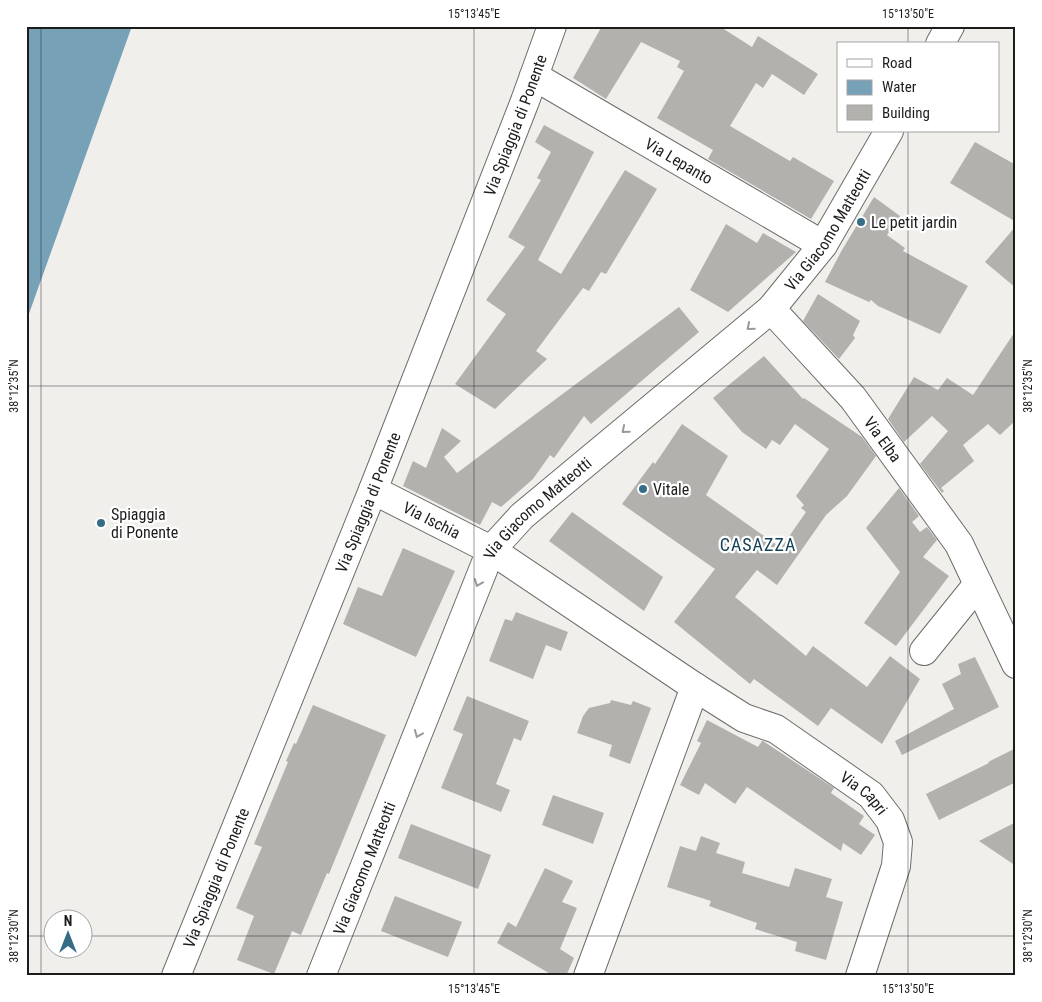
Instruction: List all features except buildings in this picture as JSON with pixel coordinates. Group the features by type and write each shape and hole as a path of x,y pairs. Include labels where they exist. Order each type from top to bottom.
{"street":[{"name":"Via Spiaggia di Ponente","path":"176,976 373,490 552,26"},
{"path":"941,42 950,26"},
{"name":"Via Lepanto","path":"534,76 823,245"},
{"name":"Via Giacomo Matteotti","path":"321,976 491,550 522,516 771,309 823,245 888,132"},
{"name":"Via Elba","path":"771,309 853,398 959,544 1016,664"},
{"name":"Via Ischia","path":"373,490 491,550"},
{"name":"Via Capri","path":"491,550 695,687 744,718 776,729 871,795 890,820 898,842 896,866 860,976"},
{"path":"924,651 978,584"},
{"path":"588,976 695,687"}],"water":[{"path":"26,26 132,26 26,322"}],"place":[{"name":"Le petit jardin","path":"861,222"},
{"name":"Vitale","path":"643,489"},
{"name":"Spiaggia di Ponente","path":"101,523"}],"district":[{"name":"CASAZZA","path":"758,545"}]}
